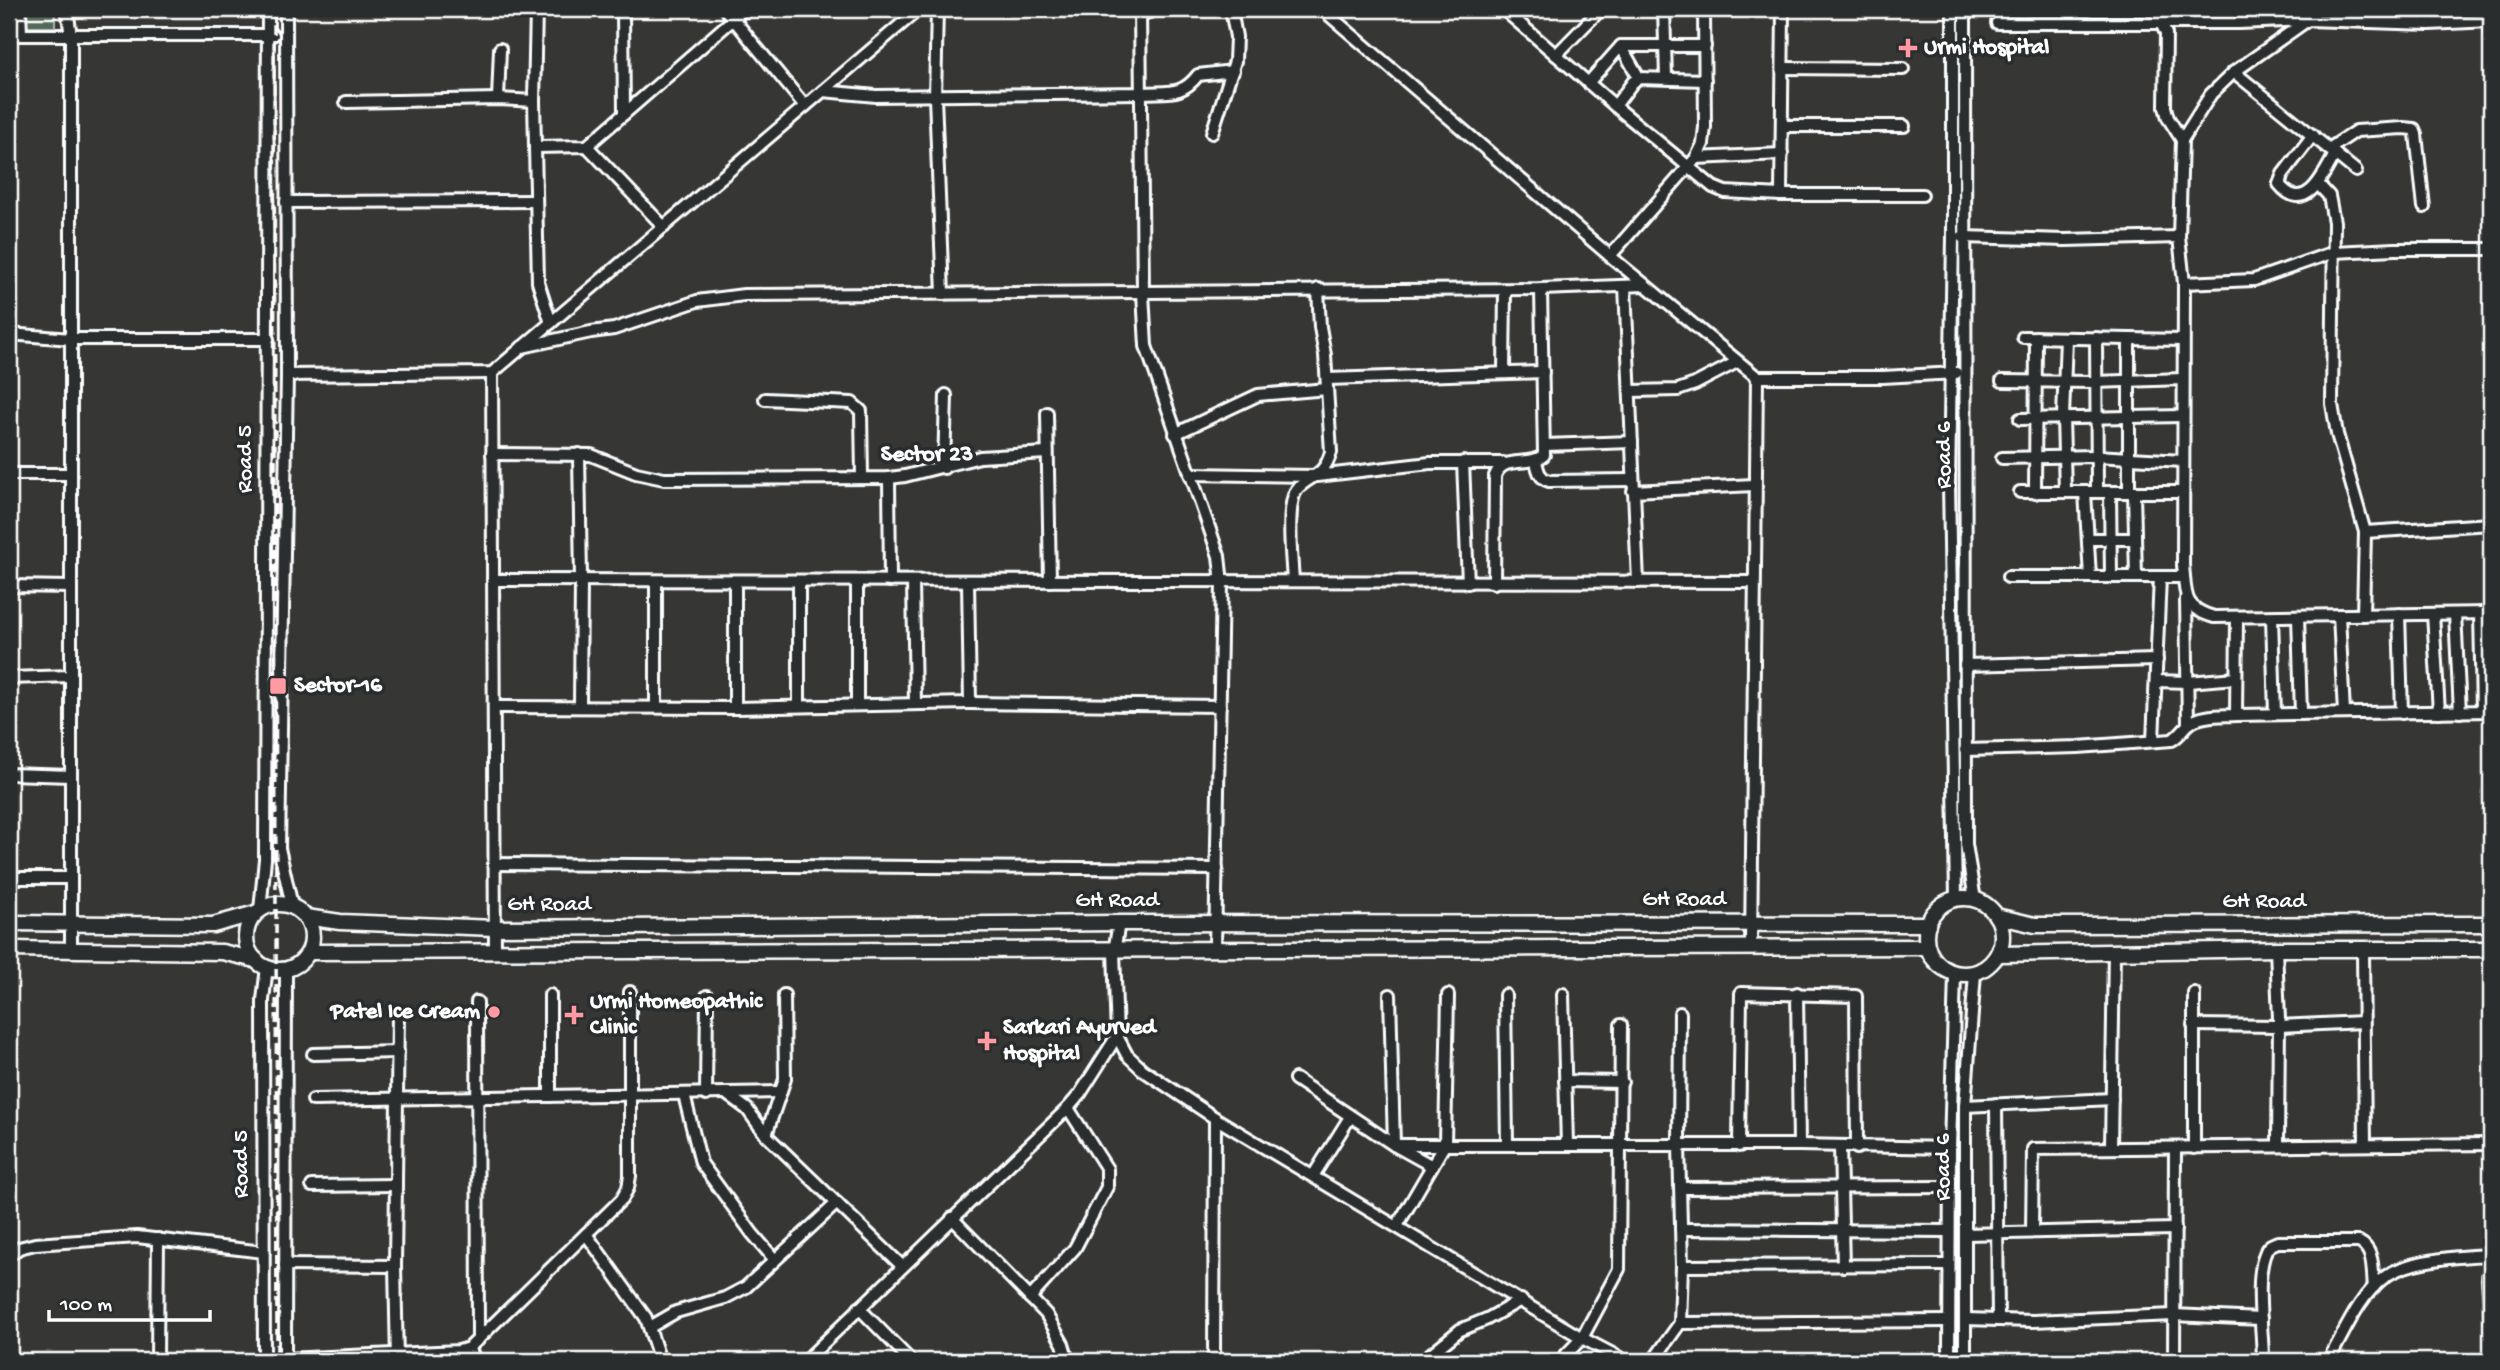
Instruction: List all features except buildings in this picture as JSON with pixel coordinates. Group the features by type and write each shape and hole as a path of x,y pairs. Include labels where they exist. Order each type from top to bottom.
{"main road":[{"path":"1956,899 1975,900 1991,909 2001,929 2002,942 1998,954 1984,969 1975,973 1955,974 1943,968 1933,959 1927,947 1928,924 1939,907 1956,899"},
{"path":"9,923 214,925 275,904 292,906 306,917 313,934 309,953 295,966 286,969 222,952 9,949"},
{"path":"258,912 247,932 247,942 262,964"},
{"name":"GH Road","path":"1996,916 2035,925 2491,925"},
{"name":"GH Road","path":"306,917 340,922 495,928 1119,923 1928,924"},
{"name":"GH Road","path":"309,953 1927,947"},
{"name":"GH Road","path":"1998,954 2276,949 2491,949"}],"street":[{"path":"20,9 15,35 286,36"},
{"path":"67,9 71,36 71,949"},
{"name":"Road 5","path":"258,912 265,859 268,9"},
{"name":"Road 5","path":"286,9 287,375 279,848 292,906"},
{"path":"536,9 534,100 538,282 551,323"},
{"path":"623,9 624,114"},
{"path":"725,9 804,107"},
{"path":"536,147 587,146 745,9"},
{"path":"287,375 492,373 919,9"},
{"path":"937,9 935,97 943,294"},
{"path":"1158,9 1140,12 1146,346 1219,556 1223,583 1215,948"},
{"path":"1212,133 1233,71 1236,51 1231,9"},
{"path":"1323,9 1610,256 1757,377 1883,377 1966,373"},
{"path":"1503,9 1615,106 1693,162 1713,187 1725,192 1781,195 1922,195"},
{"path":"1556,55 1601,9"},
{"path":"1664,9 1666,78"},
{"path":"1610,256 1693,162 1703,144 1704,9"},
{"path":"1781,195 1783,9"},
{"name":"Road 6","path":"1952,9 1953,237 1949,483 1956,899"},
{"name":"Road 6","path":"1965,9 1966,844 1975,900"},
{"path":"2035,9 2036,23"},
{"path":"2155,9 2166,34 2165,107 2168,118 2182,140"},
{"path":"2188,724 2183,492 2184,283 2179,237 2182,140 2211,94 2234,72 2308,20 2317,9"},
{"path":"2429,24 2430,9"},
{"path":"2491,9 2491,32"},
{"path":"1997,23 2308,20 2429,24 2491,22"},
{"path":"1588,83 1620,47 1704,46"},
{"path":"1620,47 1639,78"},
{"path":"498,99 500,49"},
{"path":"1783,68 1903,69"},
{"path":"823,91 876,96 935,97 1142,93 1184,90 1198,75 1233,71"},
{"path":"2234,72 2356,171"},
{"path":"1615,106 1639,78 1705,79"},
{"path":"346,102 534,100"},
{"path":"1783,126 1904,126"},
{"path":"2313,135 2283,174 2279,184 2292,195 2309,193 2318,184 2332,151 2356,131 2414,129 2424,207"},
{"path":"587,146 664,227"},
{"path":"1693,162 1782,154"},
{"path":"2318,184 2329,196 2333,222 2334,419 2365,531 2363,615"},
{"path":"286,202 536,201"},
{"path":"1953,237 2064,240 2179,237"},
{"path":"2184,283 2254,280 2334,253 2395,249 2491,249"},
{"path":"522,347 614,329 714,298 744,295 1541,289 1645,285"},
{"path":"1625,286 1638,582"},
{"path":"1293,581 1291,502 1299,487 1317,476 1329,460 1331,452 1318,289"},
{"path":"1504,373 1505,289"},
{"path":"1190,474 1317,476 1430,463 1536,461 1544,455 1545,445 1541,289"},
{"path":"9,334 71,339 268,339"},
{"path":"2022,337 2183,341"},
{"path":"2035,492 2036,337"},
{"path":"2065,492 2063,417 2066,338"},
{"path":"2090,577 2088,539 2096,456 2096,338"},
{"path":"2129,339 2128,458 2136,539 2136,577"},
{"path":"1630,391 1678,390 1737,362"},
{"path":"1175,434 1258,395 1327,384 1543,372"},
{"path":"492,373 495,951"},
{"path":"1751,948 1757,377"},
{"path":"2002,381 2183,379"},
{"path":"944,468 946,395"},
{"path":"765,399 852,403 858,406 861,411 862,478"},
{"path":"1046,413 1050,581"},
{"path":"2020,419 2183,416"},
{"path":"1545,445 1632,442"},
{"path":"492,454 579,454 601,458 653,478 889,478 944,468 980,457 1047,453"},
{"path":"579,454 582,580 580,707"},
{"path":"2002,458 2096,456 2183,461"},
{"path":"1536,461 1539,474 1549,481 1633,485 1754,485"},
{"path":"1463,462 1468,583"},
{"path":"1494,583 1496,476 1503,463"},
{"path":"9,474 71,474"},
{"path":"889,478 890,581"},
{"path":"2020,492 2183,492"},
{"path":"2110,492 2111,577"},
{"path":"2365,531 2491,524"},
{"path":"2088,539 2136,539"},
{"path":"2008,577 2184,577"},
{"path":"2153,741 2160,577"},
{"path":"493,580 1754,582"},
{"path":"735,581 735,708"},
{"path":"799,581 799,706"},
{"path":"857,581 857,705"},
{"path":"913,581 915,704"},
{"path":"968,581 970,703"},
{"path":"656,582 656,707"},
{"path":"9,586 71,587"},
{"path":"1965,750 2078,747 2172,740 2197,719 2236,715 2487,711 2486,613 2214,617 2195,610 2186,599"},
{"path":"2399,614 2402,713"},
{"path":"2433,614 2439,712"},
{"path":"2455,614 2460,712"},
{"path":"2339,615 2344,713"},
{"path":"2298,616 2301,714"},
{"path":"2272,617 2275,714"},
{"path":"2236,715 2237,618"},
{"path":"1965,665 2157,660"},
{"path":"9,678 71,677"},
{"path":"2156,681 2188,682 2236,678"},
{"path":"494,707 735,708 970,703 1220,706"},
{"path":"9,774 71,776"},
{"path":"495,864 1217,869"},
{"path":"9,878 71,878"},
{"path":"1119,923 1114,951 1117,1036 1127,1055 1143,1070 1215,1118 1581,1338 1626,1361"},
{"path":"2276,949 2279,1026 2278,1146"},
{"path":"2111,1149 2114,951"},
{"path":"2363,951 2365,1146"},
{"name":"Road 5","path":"262,964 264,1361"},
{"name":"Road 5","path":"285,1360 286,969"},
{"name":"Road 6","path":"1965,1361 1965,1105 1975,973"},
{"name":"Road 6","path":"1949,1361 1950,1148 1955,974"},
{"path":"285,1360 397,1357 459,1351 473,1344 622,1199 628,1188 630,992"},
{"path":"1739,1146 1741,993 1797,993 1856,996 1857,1148"},
{"path":"1797,993 1799,1145"},
{"path":"2194,993 2194,1147"},
{"path":"1563,994 1567,1145"},
{"path":"550,995 551,1096"},
{"path":"766,1135 785,1079 784,995"},
{"path":"1390,995 1394,1145"},
{"path":"1397,1226 1445,1144 1448,995"},
{"path":"1505,995 1507,1144"},
{"path":"706,1095 708,996"},
{"path":"476,1361 473,1344 477,1002"},
{"path":"397,1357 395,1266 398,1013"},
{"path":"1653,1361 1680,1323 1680,1013"},
{"path":"2193,1026 2363,1022"},
{"path":"1560,1361 1581,1338 1619,1269 1622,1025"},
{"path":"805,1361 1068,1108 1117,1036"},
{"path":"313,1054 398,1052"},
{"path":"1295,1079 1394,1145 1432,1166"},
{"path":"1565,1081 1622,1082"},
{"path":"313,1100 781,1092"},
{"path":"684,1095 701,1163 775,1260"},
{"path":"728,1095 747,1109 766,1135 902,1266"},
{"path":"1965,1105 2112,1099"},
{"path":"1996,1104 1998,1320"},
{"path":"1030,1298 1075,1248 1107,1187 1107,1169 1068,1108"},
{"path":"1313,1176 1350,1116"},
{"path":"1214,1361 1215,1118"},
{"path":"2032,1232 2033,1149 2491,1144"},
{"path":"1394,1145 1799,1145 1950,1148"},
{"path":"1840,1147 1843,1266"},
{"path":"2174,1361 2175,1148"},
{"path":"312,1186 396,1185"},
{"path":"1681,1188 1950,1187"},
{"path":"650,1327 676,1311 725,1298 746,1287 837,1203"},
{"path":"952,1218 1046,1314 1063,1344 1068,1361"},
{"path":"1681,1229 1949,1231"},
{"path":"1965,1234 2175,1229"},
{"path":"586,1234 646,1318 660,1361"},
{"path":"9,1256 19,1248 35,1244 137,1237 264,1252"},
{"path":"157,1361 158,1238"},
{"path":"2263,1361 2261,1276 2265,1251 2270,1245 2278,1242 2359,1242 2366,1246 2370,1253 2374,1287"},
{"path":"2328,1361 2374,1287 2398,1268 2413,1264 2491,1255 2488,1279 2491,1320"},
{"path":"285,1265 395,1266"},
{"path":"1682,1266 1949,1265"},
{"path":"1422,1361 1460,1330 1488,1319 1521,1300"},
{"path":"859,1308 912,1361"},
{"path":"1965,1319 2033,1321 2174,1315 2261,1319"},
{"path":"1680,1323 1949,1321"}],"green space":[{"path":"9,9 55,9 55,27 9,27"}],"railway":[{"path":"274,9 277,1361"}],"place":[{"name":"Urmi Hospital","path":"1908,48"},
{"name":"Sector-16","path":"278,686"},
{"name":"Patel Ice Cream","path":"494,1012"},
{"name":"Urmi Homeopathic Clinic","path":"574,1015"},
{"name":"Sarkari Ayurved Hospital","path":"987,1041"}],"district":[{"name":"Sector 23","path":"927,455"}]}
